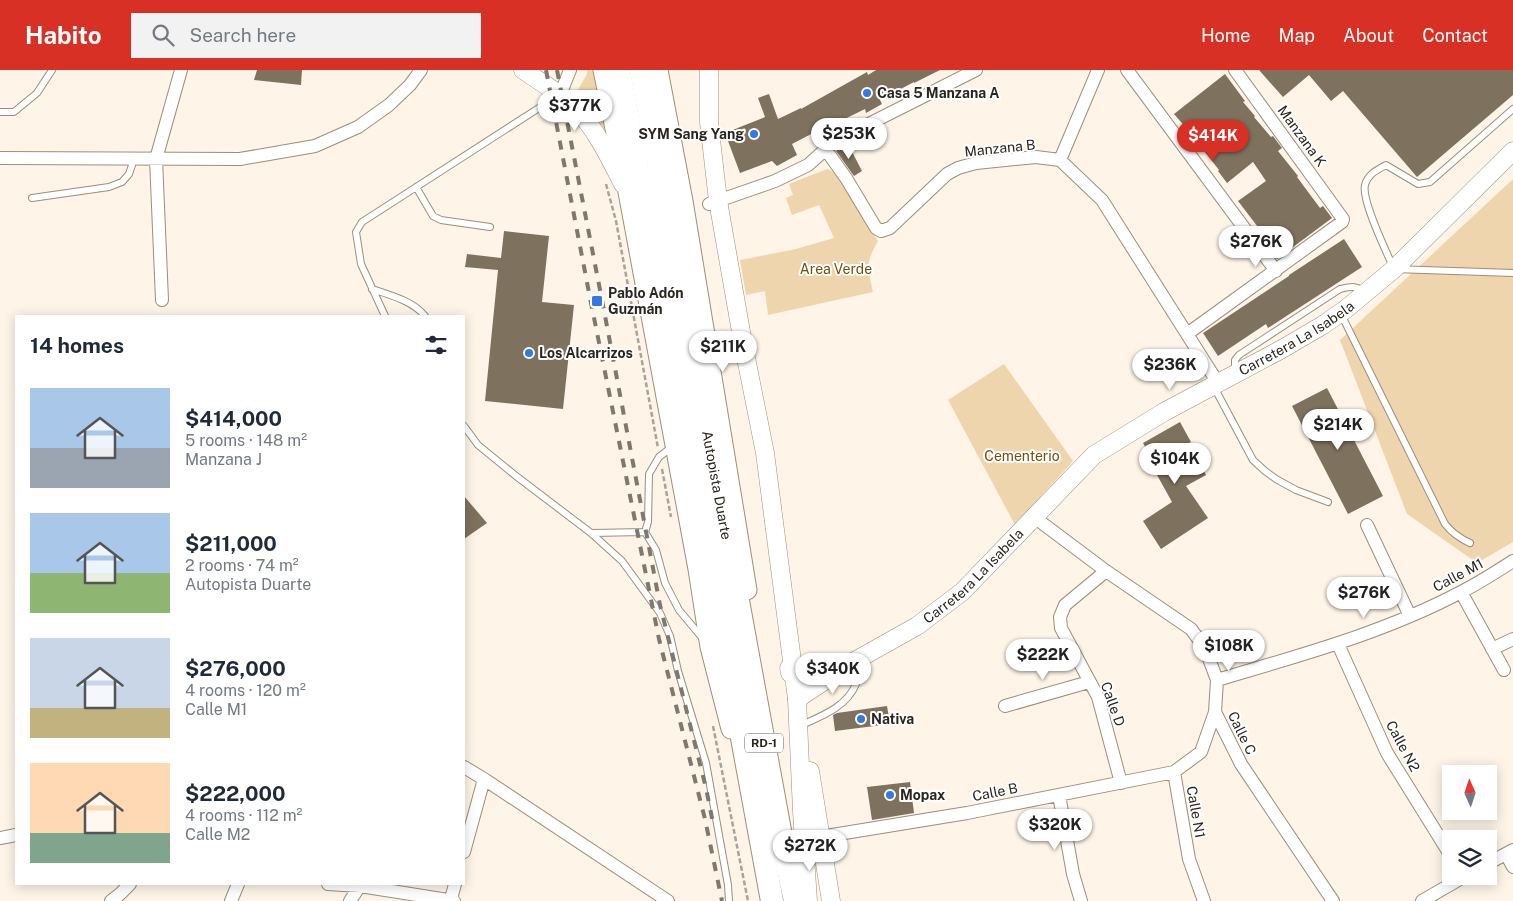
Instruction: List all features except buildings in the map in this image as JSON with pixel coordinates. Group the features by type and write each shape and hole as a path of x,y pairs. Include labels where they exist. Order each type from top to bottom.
{"highway":[{"name":"Autopista Duarte","path":"620,70 725,586 795,901"},
{"name":"Autopista Duarte","path":"641,70 725,586"},
{"name":"RD-1","path":"725,586 772,901"}],"main road":[{"path":"523,70 560,94 578,111 598,135 628,192"},
{"path":"603,70 628,192 698,569 710,647 768,876"},
{"path":"658,70 683,200 756,642 781,836"},
{"path":"699,70 699,121 765,453 794,677 804,724 831,901"},
{"path":"709,70 709,122 714,202 790,673 794,677"},
{"name":"Carretera La Isabela","path":"855,661 917,626 962,592 1094,455 1164,412 1323,325 1366,293 1394,269 1513,150"},
{"path":"791,648 802,660 812,664 855,661"},
{"path":"794,677 855,661"},
{"path":"798,699 855,661"},
{"path":"798,699 802,811 808,901"}],"street":[{"path":"162,300 156,159 181,70"},
{"path":"0,158 240,159 315,146 358,127 388,105 410,85 421,70"},
{"path":"560,94 570,70"},
{"path":"714,202 775,181 808,165 835,141 976,70"},
{"path":"1098,70 1060,160 1102,200 1187,334 1215,385"},
{"path":"1127,70 1276,271 1187,334"},
{"name":"Manzana K","path":"1235,70 1343,217 1343,220 1276,271"},
{"name":"Manzana B","path":"826,150 846,178 876,228 881,231 890,228 947,174 958,168 976,163 1036,157 1060,160"},
{"name":"Calle C","path":"1034,517 1106,571 1191,629 1205,648 1217,680 1215,712 1241,764 1333,901"},
{"path":"1367,525 1410,616"},
{"name":"Calle M1","path":"1217,680 1338,644 1410,616 1461,592 1513,561"},
{"name":"Calle D","path":"1106,571 1065,605 1060,616 1061,628 1098,697 1121,783"},
{"path":"1461,592 1504,670"},
{"path":"1492,649 1513,639"},
{"name":"Calle N2","path":"1338,644 1387,753 1442,842"},
{"path":"1005,706 1089,682"},
{"name":"Calle N1","path":"1204,901 1189,859 1174,772 1201,752 1215,712"},
{"path":"465,769 484,779 668,901"},
{"name":"Calle B","path":"820,837 967,813 1174,772"},
{"path":"465,848 484,779"},
{"path":"1059,795 1073,874 1080,901"},
{"path":"0,838 15,835"},
{"path":"1497,859 1509,852 1513,867"},
{"path":"111,901 129,885"},
{"path":"231,901 238,885"},
{"path":"350,901 361,885 453,900 455,885"},
{"path":"1428,899 1450,885"}],"lane":[{"path":"0,112 14,112 37,93 52,70"},
{"path":"385,315 361,264 356,232 362,222 560,94"},
{"path":"1513,109 1430,182 1418,184 1386,165 1369,175 1364,187 1368,206 1394,269 1513,273"},
{"path":"32,198 109,188 122,182 129,174 134,159"},
{"path":"416,187 433,216 441,220 490,226"},
{"path":"1235,374 1235,360 1239,355 1340,289 1357,287 1366,293"},
{"path":"372,289 395,297 420,310 423,315"},
{"path":"1340,313 1445,524 1457,537 1470,543"},
{"path":"1215,385 1253,460 1276,479 1296,490 1328,502"},
{"path":"465,427 478,445 523,482 591,533 622,561 660,613 670,636 678,671 706,763 728,885 729,901"},
{"path":"674,444 659,457 649,474 648,522 645,532 656,550 665,583 680,610 710,647"},
{"path":"591,533 645,532"},
{"path":"804,724 839,706 848,698 856,683 855,661"}],"path":[{"path":"605,180 616,220 659,457 673,523"},
{"path":"713,725 748,901"}],"green space":[{"path":"587,70 597,70 607,132 575,95 587,74"},
{"name":"Area Verde","path":"827,169 840,179 862,212 878,241 869,261 873,292 768,315 765,291 746,295 740,260 796,249 834,238 819,205 792,215 786,198 793,195 789,184"},
{"path":"1513,179 1513,542 1477,563 1407,514 1340,340"},
{"name":"Cementerio","path":"1004,364 1073,461 1015,525 948,400"}],"railway":[{"path":"546,70 659,639 705,819 722,901"},
{"path":"557,70 660,605 713,823"}],"place":[{"name":"Casa 5 Manzana A","path":"867,93"},
{"name":"SYM Sang Yang","path":"754,134"},
{"name":"Pablo Adón Guzmán","path":"597,301"},
{"name":"Los Alcarrizos","path":"529,353"},
{"name":"Nativa","path":"861,719"},
{"name":"Mopax","path":"890,795"}]}
